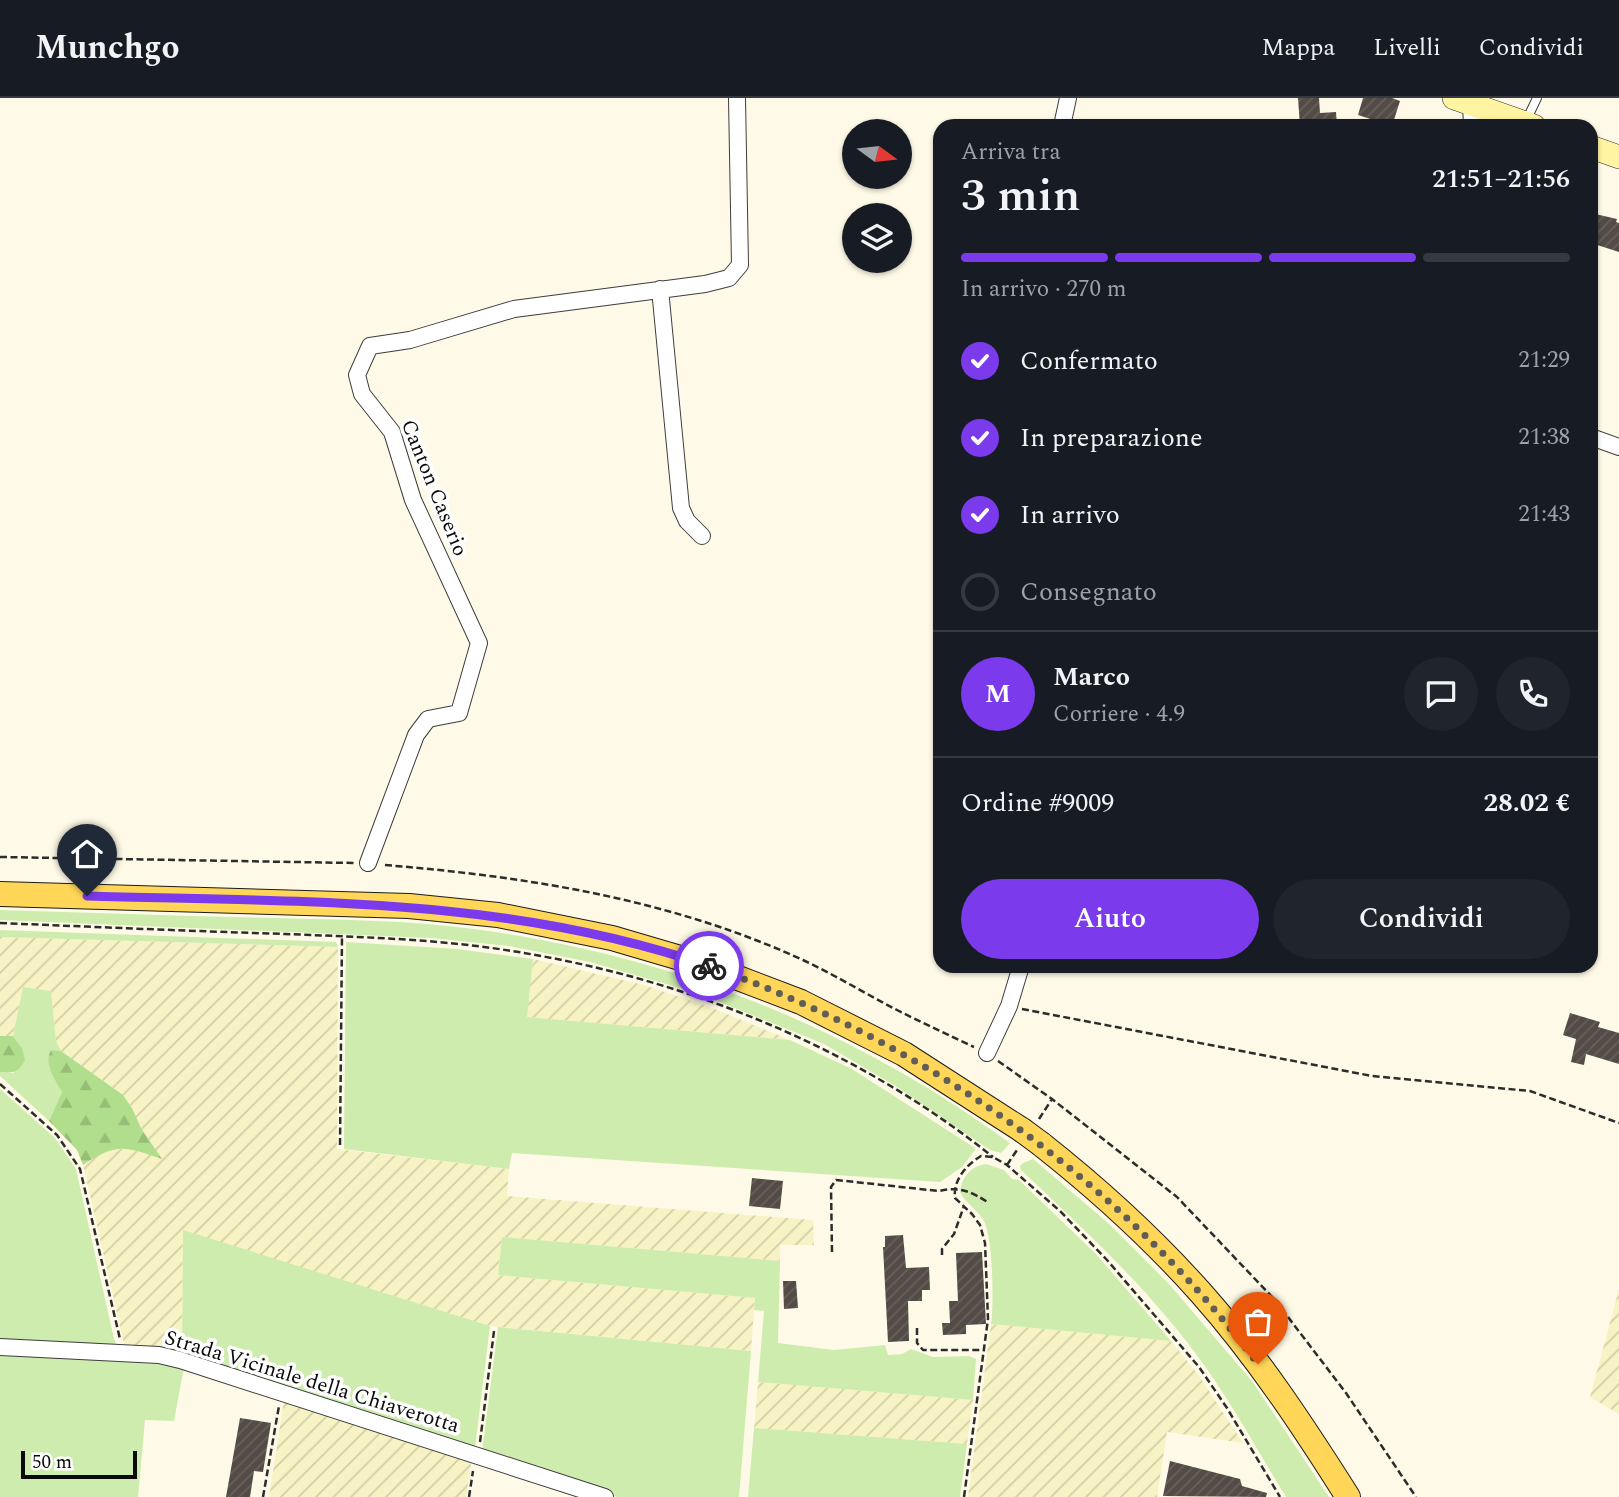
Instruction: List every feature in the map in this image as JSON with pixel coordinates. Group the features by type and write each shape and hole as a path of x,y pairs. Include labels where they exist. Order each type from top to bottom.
{"main road":[{"path":"0,894 409,906 498,915 612,938 704,965 801,1002 904,1054 1031,1137 1102,1194 1201,1294 1283,1397 1348,1497"}],"street":[{"name":"Canton Caserio","path":"368,863 416,735 428,719 459,713 479,643 412,500 393,432 362,394 356,374 363,358 370,346 410,340 514,309 705,284 729,278 740,265 737,98"},
{"path":"1064,119 1068,98"},
{"path":"1466,109 1508,119"},
{"path":"1598,150 1619,157"},
{"path":"660,289 681,508 687,521 702,536"},
{"path":"1598,440 1619,447"},
{"path":"987,1053 1009,1006 1019,973"},
{"name":"Strada Vicinale della Chiaverotta","path":"0,1347 123,1352 180,1360 605,1497"}],"lane":[{"path":"1531,119 1537,98"}],"path":[{"path":"0,923 342,937 472,946 568,961 645,980 715,1003 842,1058 969,1138 1007,1165 1060,1211 1107,1260 1190,1357 1227,1408 1280,1497"},
{"path":"340,1145 342,937"},
{"path":"1009,1006 1372,1076 1530,1091 1619,1123"},
{"path":"987,1053 1052,1099 1177,1197 1275,1300 1346,1393 1416,1497"},
{"path":"0,1084 57,1135 80,1170 123,1352"},
{"path":"964,1497 988,1320 985,1244 980,1225 955,1198 954,1188 973,1161 981,1157 993,1157"},
{"path":"832,1252 831,1186 836,1180 939,1191 954,1188 967,1190 989,1203"},
{"path":"942,1255 942,1249 954,1234 964,1206"},
{"path":"917,1328 917,1343 923,1350 984,1350"},
{"path":"469,1497 494,1331"},
{"path":"263,1497 281,1393"}],"shaded area":[{"path":"0,937 338,947 337,1149 509,1169 507,1196 813,1220 814,1245 780,1245 780,1261 502,1237 498,1275 755,1298 751,1351 490,1326 183,1231 182,1355 125,1348 83,1165 101,1153 115,1148 161,1158 123,1095 61,1051 56,1041 51,991 23,987 13,1036 0,1036"},
{"path":"533,959 644,985 710,1007 790,1040 526,1017"},
{"path":"1619,1289 1619,1414 1590,1397"},
{"path":"991,1324 1171,1341 1200,1377 1243,1443 1167,1432 1157,1497 968,1497"},
{"path":"758,1382 973,1400 967,1444 754,1428"},
{"path":"284,1400 469,1459 471,1464 466,1497 269,1497"}],"green space":[{"path":"0,910 424,924 546,941 617,957 687,977 822,1031 886,1064 1010,1143 1001,1153 990,1150 894,1085 824,1044 697,993 590,962 509,946 431,938 0,920"},
{"path":"0,930 336,942 338,947 0,937"},
{"path":"346,942 457,949 533,959 527,1017 790,1040 852,1069 975,1150 962,1167 940,1182 512,1153 509,1169 344,1149"},
{"path":"23,987 51,991 56,1041 61,1051 51,1050 49,1067 62,1092 49,1121 0,1076 0,1072 14,1073 22,1048 13,1036"},
{"path":"0,1036 13,1036 22,1048 25,1060 15,1071 0,1072"},
{"path":"51,1050 61,1051 123,1095 162,1159 121,1149 105,1153 83,1165 77,1150 49,1121 62,1092 49,1066"},
{"path":"0,1089 55,1138 76,1169 118,1348 0,1341"},
{"path":"1033,1159 1108,1223 1169,1284 1252,1381 1329,1497 1286,1497 1226,1397 1184,1338 1118,1263 1021,1170 1023,1163"},
{"path":"986,1164 1004,1170 1012,1179 1019,1180 1095,1253 1171,1341 991,1324 992,1272 987,1230 984,1221 960,1192 968,1173"},
{"path":"183,1230 490,1326 475,1448 182,1355"},
{"path":"502,1237 780,1261 778,1343 834,1350 885,1345 888,1355 902,1354 911,1349 933,1357 969,1356 976,1359 973,1400 758,1382 764,1311 754,1310 755,1298 498,1275"},
{"path":"498,1327 751,1351 739,1497 617,1497 482,1452"},
{"path":"0,1354 142,1359 184,1367 174,1421 145,1420 138,1497 0,1497"},
{"path":"754,1428 967,1444 960,1497 748,1497"}],"building":[{"path":"1298,98 1319,98 1320,113 1336,112 1336,119 1300,119"},
{"path":"1363,98 1392,98 1400,101 1394,119 1370,119 1358,115"},
{"path":"1598,215 1617,219 1619,252 1598,245"},
{"path":"1570,1013 1600,1022 1598,1027 1619,1033 1619,1064 1586,1054 1584,1065 1571,1062 1576,1039 1563,1035"},
{"path":"752,1178 783,1181 780,1209 749,1206"},
{"path":"903,1235 906,1268 929,1267 930,1290 922,1290 922,1301 908,1301 909,1341 888,1342 883,1247 885,1236"},
{"path":"982,1252 986,1324 966,1325 966,1334 943,1335 942,1323 950,1323 949,1301 958,1301 956,1253"},
{"path":"783,1281 796,1281 798,1308 784,1309"},
{"path":"240,1418 271,1423 263,1472 254,1471 250,1497 226,1497"},
{"path":"1170,1461 1240,1479 1242,1486 1267,1493 1266,1497 1163,1496"}],"way so far":[{"path":"709,966 801,1002 860,1030 947,1079 1041,1143 1102,1194 1148,1238 1201,1294 1258,1364"}],"route":[{"path":"87,896 409,906 455,910 567,928 709,966"}]}
